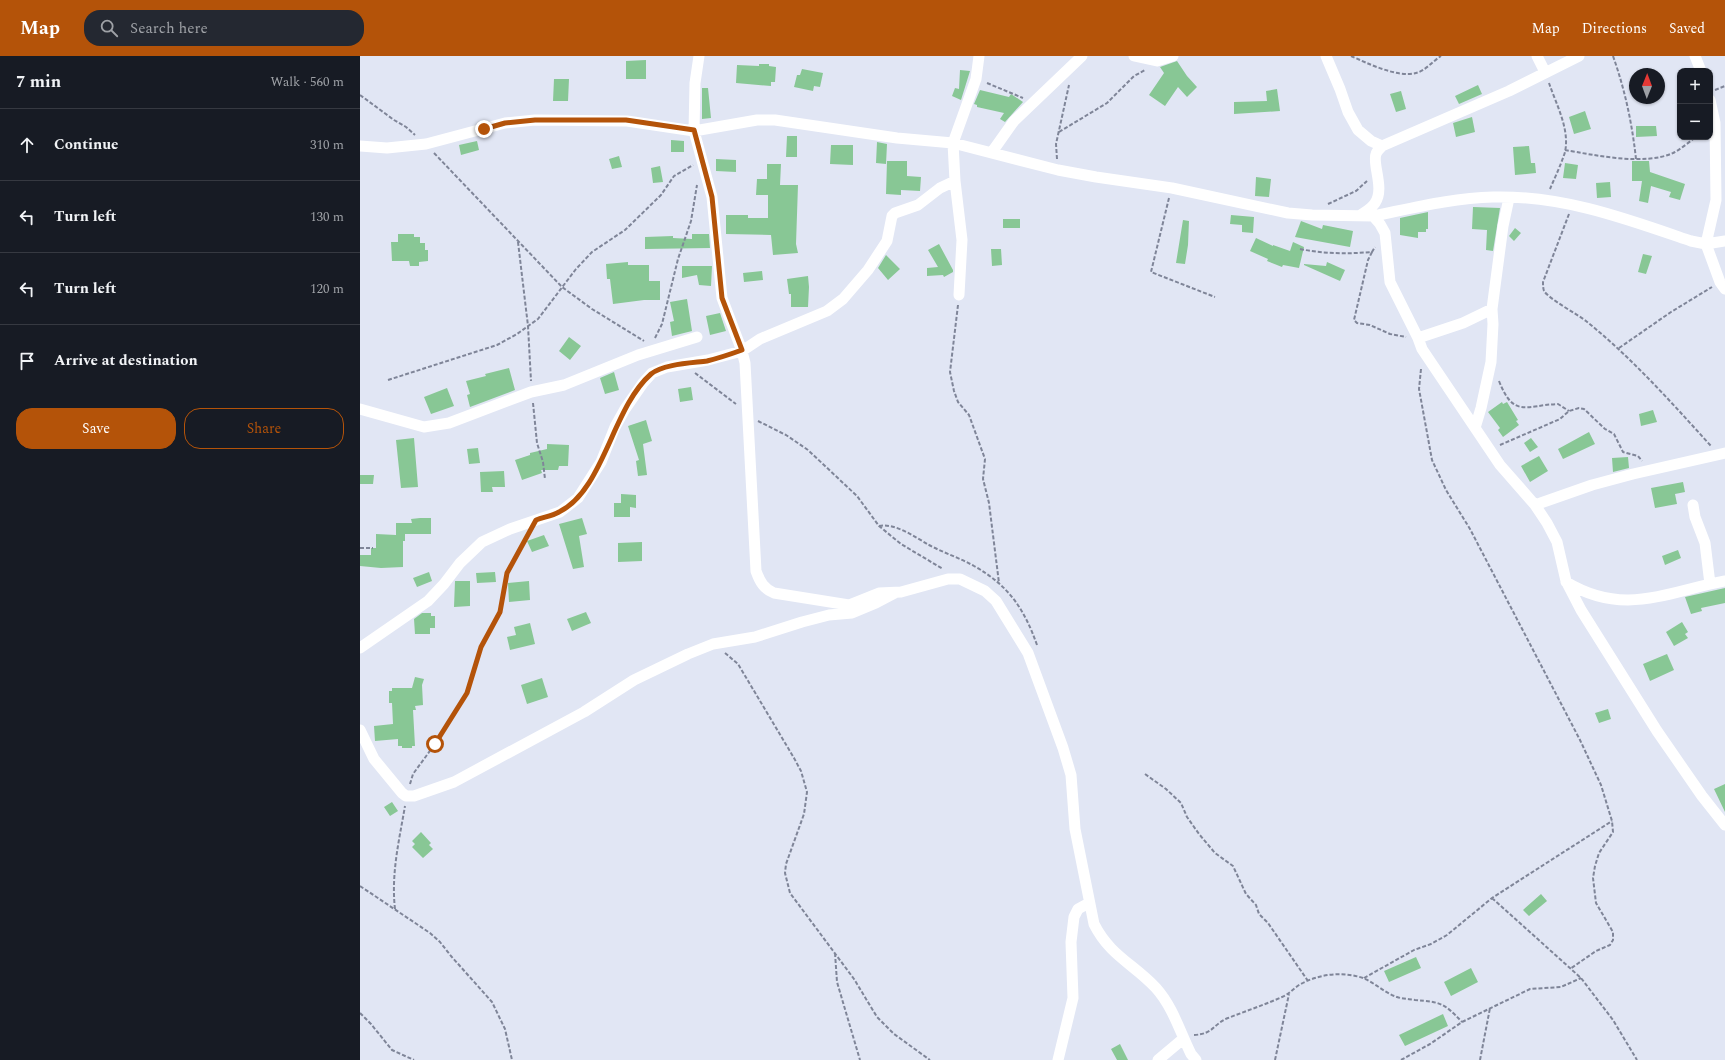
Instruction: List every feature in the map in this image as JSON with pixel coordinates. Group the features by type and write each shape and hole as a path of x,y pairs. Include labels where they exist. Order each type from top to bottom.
{"street":[{"path":"699,56 695,82 694,130 702,165 712,197 722,298 742,350 745,363 756,572 764,587 774,593 843,605 853,604 879,593 896,592 948,579 960,579 985,591 996,601 1026,648 1037,674 1071,775 1075,829 1094,924 1101,937 1120,958 1157,989 1167,1002 1183,1039 1196,1060"},
{"path":"959,295 962,240 955,181 953,143 976,79 979,56"},
{"path":"992,152 1014,121 1082,56"},
{"path":"1134,56 1157,61 1173,56"},
{"path":"1326,56 1348,112 1358,130 1371,141 1382,146"},
{"path":"1537,56 1545,72"},
{"path":"1361,215 1375,204 1378,198 1379,189 1375,156 1382,146 1509,91 1579,56"},
{"path":"1696,56 1700,68"},
{"path":"1711,104 1714,123 1716,200 1706,244 1723,285"},
{"path":"360,146 387,148 426,144 505,123 535,120 626,120 694,130 757,120 775,120 897,138 953,143 1058,170 1172,188 1288,213 1312,216 1373,216 1450,201 1494,197 1545,200 1573,204 1606,212 1691,241 1706,244 1725,242"},
{"path":"360,648 428,600 444,584 460,563 482,542 510,529 560,512 578,498 601,462 615,427 625,409 652,373 667,367 708,360 742,350 760,339 828,312 843,298 868,270 887,241 892,216 895,213 918,205 940,188 955,181"},
{"path":"1475,428 1491,362 1493,324 1492,310 1503,226 1509,198"},
{"path":"1373,216 1380,224 1384,233 1390,282 1422,349 1500,465 1535,505 1547,523 1557,542 1566,581 1581,610 1657,731 1702,796 1725,825"},
{"path":"1418,338 1463,323 1492,310"},
{"path":"360,409 424,427 435,426 449,423 531,392 564,384 652,348 697,337"},
{"path":"1535,505 1592,485 1645,471 1722,454"},
{"path":"1693,505 1695,517 1705,543 1710,584"},
{"path":"1566,581 1583,592 1606,598 1627,601 1648,600 1725,581"},
{"path":"360,730 374,758 402,793 406,796 414,796 454,782 584,712 634,680 713,644 756,637 829,615 852,613 876,603 896,592"},
{"path":"1058,1060 1073,998 1071,942 1074,917 1078,909 1089,903"},
{"path":"1158,1060 1183,1039"}],"path":[{"path":"1351,56 1376,67 1406,74 1416,73 1424,69 1441,56"},
{"path":"1613,56 1621,78 1631,118 1636,159"},
{"path":"1059,132 1107,102 1134,76 1157,61"},
{"path":"1545,72 1560,114 1565,134 1565,150 1545,200"},
{"path":"976,79 1034,102"},
{"path":"1058,170 1056,144 1068,96 1070,80"},
{"path":"1713,91 1725,86"},
{"path":"360,96 406,127 426,144 562,287 592,309 652,348 662,324 678,259 691,221 697,181 702,165"},
{"path":"1565,150 1598,156 1636,159 1672,153 1692,140"},
{"path":"388,380 497,346 528,326 538,319 562,287 592,252 625,230 661,195 674,176 702,165"},
{"path":"1327,205 1344,195 1356,191 1377,168"},
{"path":"1172,188 1150,272 1215,297"},
{"path":"1573,204 1543,282 1544,290 1548,295 1578,314 1619,348 1722,454"},
{"path":"1384,233 1368,260 1354,320 1357,323 1370,325 1390,334 1418,338"},
{"path":"518,241 528,326 531,392 536,424 537,443 543,462 545,479"},
{"path":"1300,249 1321,254 1372,252"},
{"path":"1619,348 1671,312 1723,285"},
{"path":"959,295 950,372 958,402 969,415 985,459 983,479 989,503 999,583"},
{"path":"1422,349 1419,389 1432,460 1446,490 1470,529 1580,740 1601,786 1612,821 1613,832 1599,853 1593,878 1596,903 1613,932 1613,940 1610,945 1596,951 1570,969"},
{"path":"1491,362 1502,391 1508,401 1515,405 1529,408 1558,404 1569,411"},
{"path":"682,364 734,401 748,415 786,435 808,450 857,496 879,526 901,544 960,579"},
{"path":"1490,450 1560,419 1569,411 1579,408 1584,409 1605,429 1614,434 1623,452 1638,456 1645,471"},
{"path":"394,909 394,867 406,796 413,774 435,744 467,693 481,647 500,612 507,573 536,520"},
{"path":"360,548 373,548"},
{"path":"713,644 738,664 801,771 807,792 804,814 786,864 786,878 790,893 854,979 877,1017 894,1034 930,1060"},
{"path":"1145,774 1166,789 1181,803 1187,816 1199,834 1216,853 1233,866 1246,894 1256,905 1259,914 1268,923 1308,981"},
{"path":"1364,978 1414,950 1431,944 1447,935 1492,898 1612,821"},
{"path":"360,886 430,933 440,942 492,1002 505,1029 512,1060"},
{"path":"1492,898 1580,978 1613,1020 1637,1060"},
{"path":"835,953 837,982 860,1060"},
{"path":"1183,1039 1190,1036 1206,1034 1226,1019 1258,1008 1289,994 1298,986 1308,981 1326,975 1344,974 1364,978 1396,997 1438,1002 1449,1008 1462,1022"},
{"path":"1401,1060 1430,1044 1462,1022 1530,988 1561,987 1569,985 1580,978"},
{"path":"1275,1060 1289,994"},
{"path":"1480,1060 1490,1007"},
{"path":"360,1013 392,1050 414,1060"}],"building":[{"path":"646,60 646,79 626,79 626,61"},
{"path":"1177,61 1187,76 1197,87 1187,97 1178,87 1165,106 1149,95 1164,73 1160,67"},
{"path":"759,64 769,64 769,66 776,67 775,82 771,82 771,86 736,83 737,65 759,66"},
{"path":"802,69 823,73 820,87 814,86 813,91 794,87 797,75 800,75"},
{"path":"960,70 970,71 961,100 952,96 955,88 959,89"},
{"path":"554,79 569,79 568,101 553,101"},
{"path":"1478,85 1482,94 1459,104 1455,96"},
{"path":"702,88 708,88 711,118 702,119"},
{"path":"1277,89 1280,111 1234,114 1234,102 1267,101 1266,91"},
{"path":"980,90 1009,97 1011,94 1023,102 1005,122 1000,119 1004,113 977,107 977,105 974,104"},
{"path":"1401,91 1406,109 1396,112 1390,94"},
{"path":"1585,111 1591,129 1574,134 1569,117"},
{"path":"1472,117 1475,132 1456,137 1453,123"},
{"path":"1636,126 1656,126 1657,136 1636,137"},
{"path":"787,136 797,136 797,157 786,157"},
{"path":"671,140 684,141 684,152 671,152"},
{"path":"477,141 479,150 461,155 459,145"},
{"path":"877,142 887,144 886,164 876,163"},
{"path":"831,145 853,145 853,165 830,164"},
{"path":"1529,146 1531,163 1535,163 1536,173 1515,175 1513,147"},
{"path":"619,156 622,167 612,169 609,159"},
{"path":"716,159 736,160 736,172 716,171"},
{"path":"887,161 907,161 907,176 921,177 920,191 901,190 901,195 886,194"},
{"path":"1632,161 1649,161 1650,172 1685,184 1680,200 1669,197 1671,192 1651,186 1648,203 1639,201 1642,181 1632,181"},
{"path":"1565,163 1578,165 1576,179 1563,178"},
{"path":"767,164 781,164 780,185 798,185 796,244 798,253 773,255 771,235 726,234 726,215 748,215 748,218 768,218 768,195 756,195 757,179 767,179"},
{"path":"660,166 663,182 653,183 651,168"},
{"path":"1256,177 1271,179 1269,197 1255,196"},
{"path":"1610,182 1611,197 1597,198 1596,183"},
{"path":"1473,207 1500,208 1493,251 1486,250 1487,230 1472,229"},
{"path":"1428,212 1428,229 1426,229 1426,232 1418,232 1418,238 1400,235 1400,218"},
{"path":"1231,215 1254,217 1253,233 1242,232 1242,225 1230,224"},
{"path":"1003,219 1020,219 1020,228 1003,228"},
{"path":"1183,220 1189,221 1188,245 1185,264 1176,263"},
{"path":"1301,221 1322,229 1323,225 1353,231 1350,247 1295,237"},
{"path":"1515,228 1521,233 1514,241 1509,236"},
{"path":"398,234 414,234 414,237 420,237 420,243 425,243 425,250 428,250 428,261 419,262 419,266 410,266 409,261 392,261 391,242 398,242"},
{"path":"692,234 709,234 710,248 645,249 645,237 673,236 673,238 692,239"},
{"path":"1256,238 1273,246 1290,251 1293,242 1304,247 1299,268 1283,265 1282,267 1267,261 1268,259 1250,251"},
{"path":"939,244 953,272 944,277 943,275 927,276 927,268 938,267 928,250"},
{"path":"991,249 1001,249 1002,265 992,266"},
{"path":"1643,254 1652,256 1646,274 1638,272"},
{"path":"886,255 900,269 888,280 878,268"},
{"path":"628,262 628,265 649,265 649,281 660,281 660,300 644,300 613,304 610,279 607,279 606,264"},
{"path":"1327,262 1345,270 1340,281 1304,265 1326,266"},
{"path":"682,266 712,266 711,286 699,285 697,275 682,278"},
{"path":"762,271 763,280 744,282 743,273"},
{"path":"808,276 808,307 791,307 791,294 789,294 787,279"},
{"path":"687,299 692,331 672,336 670,322 674,321 670,302"},
{"path":"720,313 726,331 710,335 706,316"},
{"path":"569,337 581,346 570,360 559,351"},
{"path":"509,368 515,390 470,407 467,395 470,394 466,381 486,376 485,374"},
{"path":"614,372 619,390 605,394 600,378"},
{"path":"691,387 693,400 680,402 678,389"},
{"path":"447,388 454,406 431,414 424,397"},
{"path":"1502,402 1503,404 1507,402 1518,420 1516,421 1519,425 1503,437 1498,430 1500,428 1488,412"},
{"path":"1653,410 1657,422 1641,426 1639,414"},
{"path":"646,420 652,441 643,444 647,475 638,476 636,461 639,460 628,426"},
{"path":"1589,432 1595,444 1563,459 1558,449"},
{"path":"414,438 418,487 401,488 396,440"},
{"path":"1531,438 1538,447 1530,452 1524,443"},
{"path":"547,444 569,445 568,466 559,466 558,470 541,470 542,473 522,480 515,460 530,455 530,453 547,449"},
{"path":"478,448 480,463 469,464 467,449"},
{"path":"1539,456 1548,471 1530,482 1521,466"},
{"path":"1628,457 1629,468 1613,472 1612,458"},
{"path":"504,471 505,487 492,487 493,492 481,492 480,472"},
{"path":"360,475 374,475 373,484 360,484"},
{"path":"1683,482 1685,492 1675,494 1677,504 1655,508 1651,488"},
{"path":"621,494 636,495 636,508 630,507 630,517 614,517 614,503 621,503"},
{"path":"431,518 431,534 405,534 405,541 403,541 403,567 381,568 360,566 360,555 371,555 371,548 376,548 376,534 396,535 396,523 412,523 411,519"},
{"path":"582,518 587,534 579,536 584,567 573,569 559,524"},
{"path":"544,535 549,546 532,552 527,541"},
{"path":"642,542 642,561 618,562 618,543"},
{"path":"1678,550 1681,558 1665,565 1662,556"},
{"path":"429,572 432,581 417,587 413,578"},
{"path":"495,572 496,582 477,583 476,573"},
{"path":"455,581 470,581 470,606 454,607"},
{"path":"529,581 530,600 509,602 508,583"},
{"path":"1725,588 1725,603 1701,608 1702,611 1691,614 1685,597"},
{"path":"586,612 591,623 572,631 567,619"},
{"path":"422,613 431,613 431,616 435,616 435,628 430,628 430,634 415,634 414,619"},
{"path":"1682,622 1688,632 1685,634 1688,638 1674,646 1666,632"},
{"path":"530,623 535,644 510,650 507,637 516,635 514,627"},
{"path":"1667,654 1674,670 1650,681 1643,664"},
{"path":"415,677 424,679 422,685 423,705 415,706 416,710 413,710 415,746 412,746 412,748 402,748 402,746 398,746 398,739 375,741 374,726 393,724 392,703 389,703 389,691 392,691 392,688 412,688"},
{"path":"542,678 548,697 527,704 521,685"},
{"path":"1608,709 1611,719 1599,723 1595,713"},
{"path":"1725,784 1725,812 1714,789"},
{"path":"392,802 398,811 390,816 384,807"},
{"path":"421,832 431,843 429,845 433,849 423,858 412,847 415,844 412,841"},
{"path":"1541,894 1547,901 1529,916 1523,910"},
{"path":"1416,957 1421,968 1389,982 1384,971"},
{"path":"1471,968 1478,982 1451,996 1444,982"},
{"path":"1443,1014 1448,1026 1405,1046 1399,1035"},
{"path":"1120,1044 1128,1060 1117,1060 1111,1049"}],"route":[{"path":"435,744 467,693 481,647 500,612 507,573 536,520 560,512 578,498 601,462 615,427 625,409 643,383 652,373 667,367 708,360 742,350 722,298 712,197 694,130 626,120 535,120 505,123 484,129"}]}
